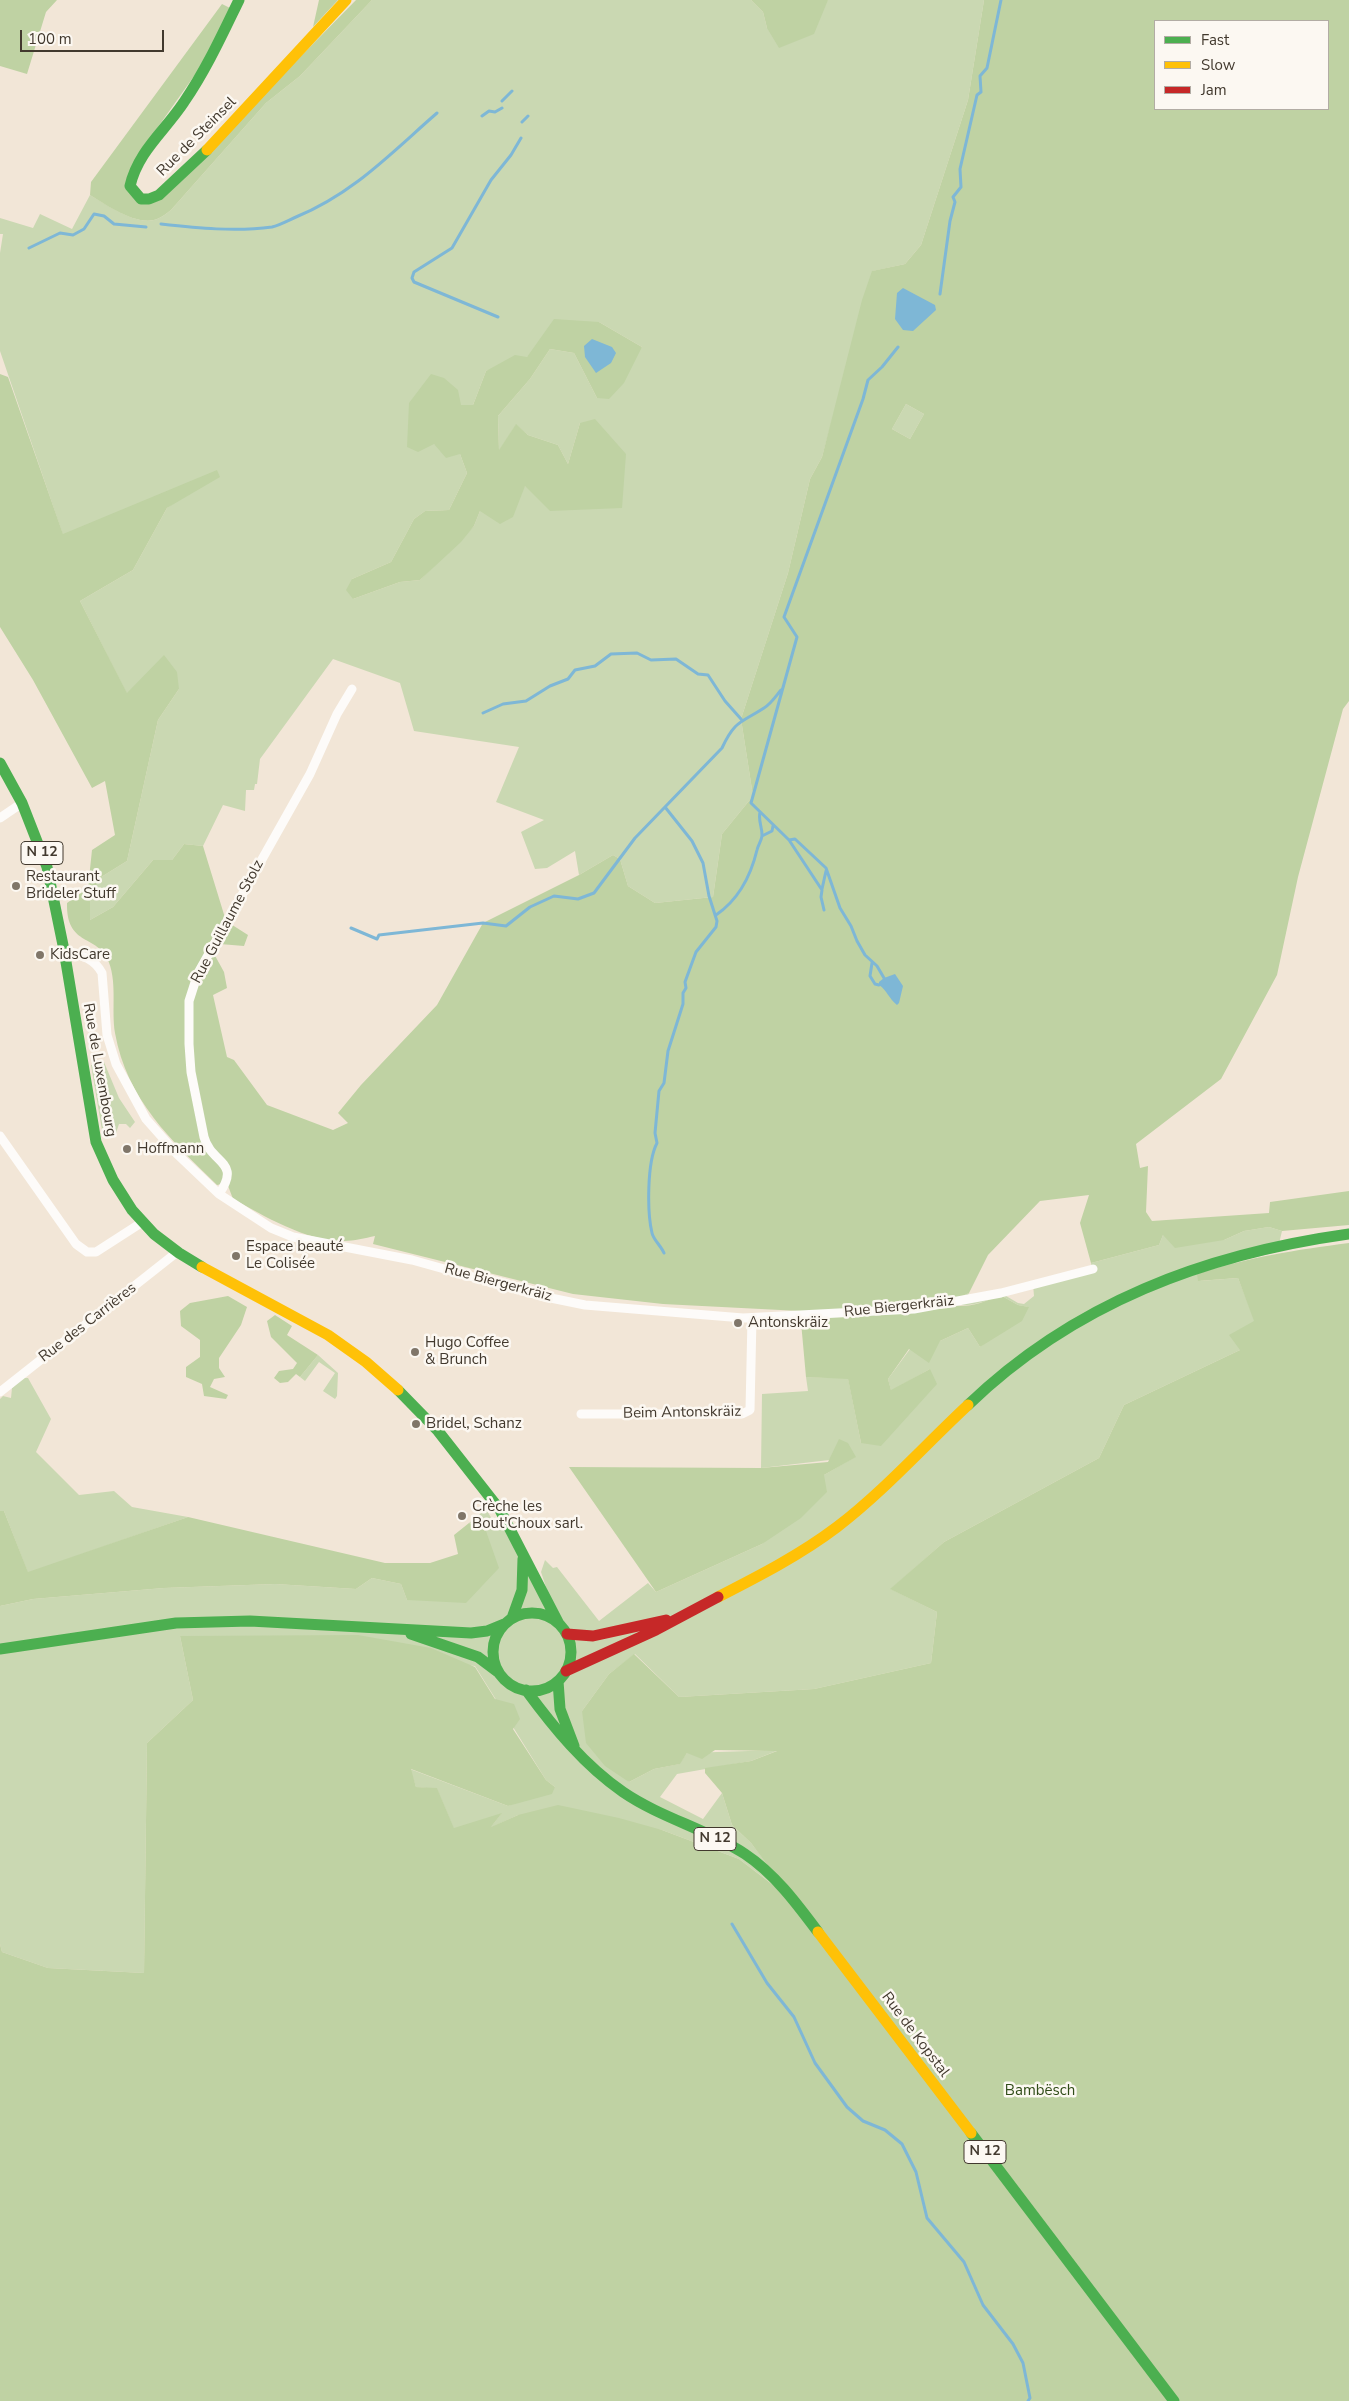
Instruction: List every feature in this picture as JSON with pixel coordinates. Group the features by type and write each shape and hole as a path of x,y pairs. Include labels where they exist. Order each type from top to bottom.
{"main road":[{"name":"Rue de Steinsel","path":"239,0 213,54 183,104 137,164 130,186 142,199 149,199 159,195 183,174 235,122 346,0"},
{"name":"Rue de Luxembourg","path":"0,763 22,803 47,868 64,950 96,1142 106,1171 141,1222 176,1253 200,1268 302,1319 333,1339 385,1378 423,1414 485,1490 513,1534 523,1558 558,1622"},
{"path":"395,1629 478,1657 515,1687 526,1690 538,1690 549,1687 558,1681 566,1671 595,1655 654,1632 676,1618 741,1587 785,1562 837,1527 884,1486 990,1384 1076,1323 1151,1284 1196,1266 1276,1244 1349,1234"},
{"name":"Rue de Luxembourg","path":"508,1621 522,1590 523,1558"},
{"path":"0,1649 43,1641 176,1623 250,1621 471,1633 487,1631 524,1613 536,1612 558,1622 567,1634 571,1653 566,1671"},
{"path":"567,1634 593,1636 676,1618"},
{"path":"498,1672 494,1657 494,1642 508,1621"},
{"name":"Rue de Kopstal","path":"558,1681 560,1709 576,1751"},
{"name":"Rue de Kopstal","path":"526,1690 557,1732 598,1773 623,1792 663,1816 704,1833 744,1853 773,1877 796,1902 1174,2401"}],"street":[{"name":"Rue Guillaume Stolz","path":"219,1194 227,1183 229,1174 227,1167 210,1151 204,1137 191,1072 189,1001 198,973 310,774 337,714 352,689"},
{"path":"0,818 22,803"},
{"name":"Rue Biergerkräiz","path":"64,950 86,957 98,966 102,973 107,1035 116,1064 146,1119 177,1154 219,1194 271,1228 293,1237 412,1260 541,1296 585,1305 752,1318 914,1309 1001,1293 1092,1269"},
{"path":"0,1136 76,1244 87,1252 96,1252 141,1222"},
{"name":"Rue des Carrières","path":"0,1392 176,1253"},
{"name":"Beim Antonskräiz","path":"581,1414 742,1414 750,1410 752,1318"}],"green space":[{"path":"0,0 57,0 46,12 27,74 0,66"},
{"path":"319,0 338,0 313,27"},
{"path":"356,0 372,0 300,76 266,103 166,214 149,221 132,218 90,195 91,182 222,4 230,8 204,62 143,148 128,190 161,199"},
{"path":"372,0 751,0 763,12 767,28 828,0 984,0 968,100 921,245 905,264 873,271 822,457 810,479 788,573 741,719 753,796 722,834 713,897 655,903 628,886 620,859 613,855 579,875 575,851 547,868 535,869 521,832 544,820 496,802 519,747 414,731 400,683 333,659 260,759 257,784 255,784 254,790 246,790 245,811 223,805 203,846 184,844 172,860 153,860 113,907 90,920 89,896 106,892 96,888 98,879 127,861 158,720 179,689 127,694 80,601 133,570 167,508 217,471 63,535 0,351 0,253 3,234 0,234 0,218 33,228 40,214 72,229 90,195 132,218 149,221 159,218 171,210 266,103 300,76","holes":["599,322 642,347 597,398 574,353 550,349 530,379 498,416 499,451 516,425 528,435 558,445 568,464 580,423 622,508 525,486 480,511 474,526 420,580 400,582 353,599 352,579 391,562 414,519 425,511 449,510 467,473 460,454 434,444 461,405 473,405 486,371 527,357"]},
{"path":"751,0 828,0 814,34 779,48 767,28 763,12"},
{"path":"984,0 1349,0 1349,701 1343,709 1298,877 1277,975 1221,1079 1136,1144 1140,1168 1148,1166 1146,1212 1152,1221 1269,1213 1270,1202 1349,1191 1349,1225 1282,1231 1269,1227 1244,1231 1224,1240 1175,1248 1163,1235 1159,1245 1091,1263 1080,1223 1089,1195 1040,1201 988,1255 969,1293 944,1304 973,1305 1000,1295 1018,1305 1029,1307 1022,1321 980,1347 968,1328 940,1341 929,1363 909,1349 888,1379 891,1390 930,1369 937,1384 881,1446 861,1443 848,1379 806,1377 800,1311 663,1304 573,1294 373,1244 375,1236 344,1241 330,1240 301,1233 233,1199 227,1183 217,1185 183,1152 153,1117 140,1099 121,1057 115,1033 113,985 107,958 96,946 76,933 71,926 68,916 67,903 88,888 92,850 115,835 105,781 92,788 33,680 0,627 0,374 8,377 63,534 217,470 220,477 167,508 133,570 80,601 127,693 164,655 177,672 179,689 158,720 127,861 98,879 96,888 107,892 100,898 90,897 90,920 113,907 153,860 172,860 184,844 203,846 226,921 248,935 244,946 220,944 213,952 224,972 227,988 213,995 227,1057 234,1060 267,1105 333,1130 348,1123 338,1113 361,1085 437,1005 483,923 579,875 613,855 620,859 628,886 655,903 713,897 722,834 753,796 741,719 788,573 810,479 822,457 862,300 872,271 905,264 921,245 968,100","holes":["906,404 924,414 910,439 892,429"]},
{"path":"554,319 599,322 642,347 624,383 609,399 597,398 574,353 550,349 530,379 498,416 499,450 516,424 528,435 558,445 568,464 580,423 595,419 626,454 622,508 550,511 525,486 513,517 500,524 480,511 474,526 461,542 420,580 400,582 353,599 346,590 352,579 391,562 414,519 425,511 449,510 467,473 460,454 446,458 434,444 418,452 407,447 409,403 431,374 444,378 458,390 461,405 473,405 486,371 515,355 527,357"},
{"path":"906,404 924,414 910,439 892,429"},
{"path":"104,1062 119,1098 135,1122 130,1128 126,1124 119,1124 116,1133 103,1136 91,1065"},
{"path":"1269,1227 1282,1231 1277,1252 1239,1261 1199,1281 1238,1278 1255,1321 1240,1350 1124,1405 1099,1458 944,1542 891,1589 937,1612 931,1663 814,1689 679,1697 635,1654 609,1674 582,1711 629,1782 654,1769 679,1764 687,1753 779,1750 751,1761 677,1774 660,1797 703,1819 722,1793 732,1825 751,1843 796,1902 739,1859 662,1830 518,1815 490,1828 501,1814 454,1829 437,1789 416,1787 410,1769 508,1806 555,1787 546,1780 475,1666 180,1636 193,1700 147,1743 144,1973 48,1968 2,1952 0,1944 0,1606 33,1599 164,1588 275,1584 356,1589 372,1578 401,1584 407,1600 486,1531 469,1523 486,1509 496,1526 510,1529 547,1590 541,1572 545,1560 553,1568 557,1567 599,1621 648,1583 656,1592 762,1544 824,1475 855,1457 761,1468 762,1394 808,1391 806,1377 848,1378 861,1443 930,1369 891,1391 888,1379 910,1349 940,1341 968,1328 980,1347 1028,1307 1018,1305 1000,1295 972,1304 943,1304 969,1293 966,1299 1001,1293 1018,1303 1024,1304 1034,1296 1033,1284 1092,1269 1091,1263 1159,1245 1163,1235 1224,1240 1244,1231"},
{"name":"Bambësch","path":"1349,1243 1349,2401 0,2401 0,1944 2,1952 48,1968 144,1973 147,1743 193,1700 180,1636 358,1635 431,1648 475,1667 495,1699 514,1704 520,1719 513,1729 546,1780 555,1787 552,1794 508,1806 411,1769 416,1787 437,1788 454,1828 502,1813 491,1827 518,1815 558,1805 619,1818 662,1830 739,1859 794,1901 751,1843 732,1825 722,1793 705,1773 705,1768 751,1761 777,1751 715,1750 702,1759 687,1753 680,1764 654,1769 629,1782 605,1766 586,1743 582,1711 609,1674 634,1654 679,1697 814,1689 931,1663 937,1612 890,1589 944,1542 1099,1458 1124,1405 1240,1350 1229,1335 1254,1321 1238,1278 1198,1281 1197,1274 1273,1255"},
{"path":"228,1296 247,1307 241,1325 219,1358 219,1368 225,1377 214,1379 210,1387 228,1395 226,1399 204,1396 202,1384 186,1377 186,1367 200,1357 200,1340 181,1326 180,1311 190,1303"},
{"path":"275,1315 292,1326 287,1335 318,1355 300,1377 296,1374 288,1382 280,1383 274,1378 279,1371 293,1369 297,1363 271,1337 267,1321"},
{"path":"318,1355 338,1373 337,1396 335,1399 323,1391 335,1373 319,1362 305,1381 300,1377"},
{"path":"23,1378 28,1378 51,1419 36,1452 79,1495 114,1491 132,1507 188,1517 28,1573 4,1511 0,1511 0,1399 3,1396 11,1398 12,1388"},
{"path":"839,1439 848,1443 856,1457 824,1475 827,1492 801,1518 762,1544 656,1592 569,1467 761,1468 828,1462"},
{"path":"0,1511 4,1511 28,1572 188,1517 385,1563 430,1563 458,1554 454,1535 469,1523 486,1531 499,1568 466,1603 407,1600 401,1584 372,1578 356,1589 275,1584 164,1588 33,1599 0,1606"}],"water":[{"path":"903,288 935,305 936,310 913,331 903,330 895,319 897,293"},
{"path":"592,339 612,347 616,353 611,363 596,373 585,357 584,346"},
{"path":"895,974 903,986 897,1005 879,985 879,982 884,978"}],"waterway":[{"path":"940,294 950,221 955,202 953,197 961,187 960,169 977,95 981,92 980,76 987,68 1001,0"},
{"path":"502,101 512,91"},
{"path":"482,116 489,111 495,112 502,108"},
{"path":"161,224 230,229 278,225 317,207 354,184 437,113"},
{"path":"522,122 528,116"},
{"path":"498,317 414,282 412,278 414,272 452,248 491,180 511,155 521,138"},
{"path":"29,248 60,233 73,235 84,229 94,214 104,216 114,224 146,227"},
{"path":"824,910 821,897 822,890 789,840 751,803 797,637 784,617 863,399 868,380 882,367 898,347"},
{"path":"483,713 503,704 526,701 550,686 568,679 575,670 595,666 611,654 637,653 651,660 676,659 698,674 708,675 725,701 741,719"},
{"path":"351,928 377,939 379,935 483,923 506,926 530,907 554,896 578,899 594,893 635,838 722,748 735,727 767,706 781,690"},
{"path":"664,1253 652,1233 649,1200 651,1162 657,1143 655,1133 659,1091 664,1083 668,1051 683,1004 683,993 686,988 685,982 696,952 716,927 717,921 709,896 703,863 692,841 665,807"},
{"path":"716,915 731,902 751,869 762,837 760,812"},
{"path":"762,836 772,831 773,826"},
{"path":"789,840 795,839 826,868 840,908 851,926 857,941 865,955 877,966 884,978"},
{"path":"822,889 826,871"},
{"path":"872,963 870,976 875,984 879,985"},
{"path":"732,1924 767,1983 794,2017 815,2063 847,2107 863,2121 885,2130 902,2144 916,2172 927,2218 964,2262 983,2305 1013,2344 1023,2363 1030,2398 1028,2401"}],"traffic: fast":[{"path":"207,150 159,195 149,199 141,199 130,186 139,162 192,90 239,0"},
{"path":"0,763 22,803 47,867 64,950 96,1142 113,1180 132,1210 154,1234 202,1267"},
{"path":"968,1405 1009,1369 1052,1338 1097,1311 1144,1289 1193,1270 1244,1255 1296,1243 1349,1234"},
{"path":"398,1390 438,1431 500,1510 558,1622"},
{"path":"512,1618 522,1590 523,1559"},
{"path":"532,1613 547,1616 560,1624 568,1637 571,1652 568,1667 560,1680 547,1688 532,1691 517,1688 504,1680 496,1667 493,1652 496,1637 504,1624 517,1616 532,1613"},
{"path":"0,1649 176,1623 250,1621 471,1633 487,1631 504,1624"},
{"path":"411,1634 478,1657 498,1672"},
{"path":"558,1681 560,1709 574,1746"},
{"path":"526,1690 570,1745 595,1770 638,1801 715,1837 745,1854 776,1880 818,1932"},
{"path":"971,2133 1174,2401"}],"traffic: slow":[{"path":"207,150 346,0"},
{"path":"202,1267 328,1335 366,1362 398,1390"},
{"path":"718,1597 794,1556 837,1527 888,1483 968,1405"},
{"path":"818,1932 971,2133"}],"traffic: jam":[{"path":"566,1671 656,1630 718,1597"},
{"path":"567,1634 593,1636 666,1620"}],"place":[{"name":"Restaurant Brideler Stuff","path":"16,886"},
{"name":"KidsCare","path":"40,955"},
{"name":"Hoffmann","path":"127,1149"},
{"name":"Espace beauté Le Colisée","path":"236,1256"},
{"name":"Antonskräiz","path":"738,1323"},
{"name":"Hugo Coffee & Brunch","path":"415,1352"},
{"name":"Bridel, Schanz","path":"416,1424"},
{"name":"Crèche les Bout'Choux sarl.","path":"462,1516"}]}
